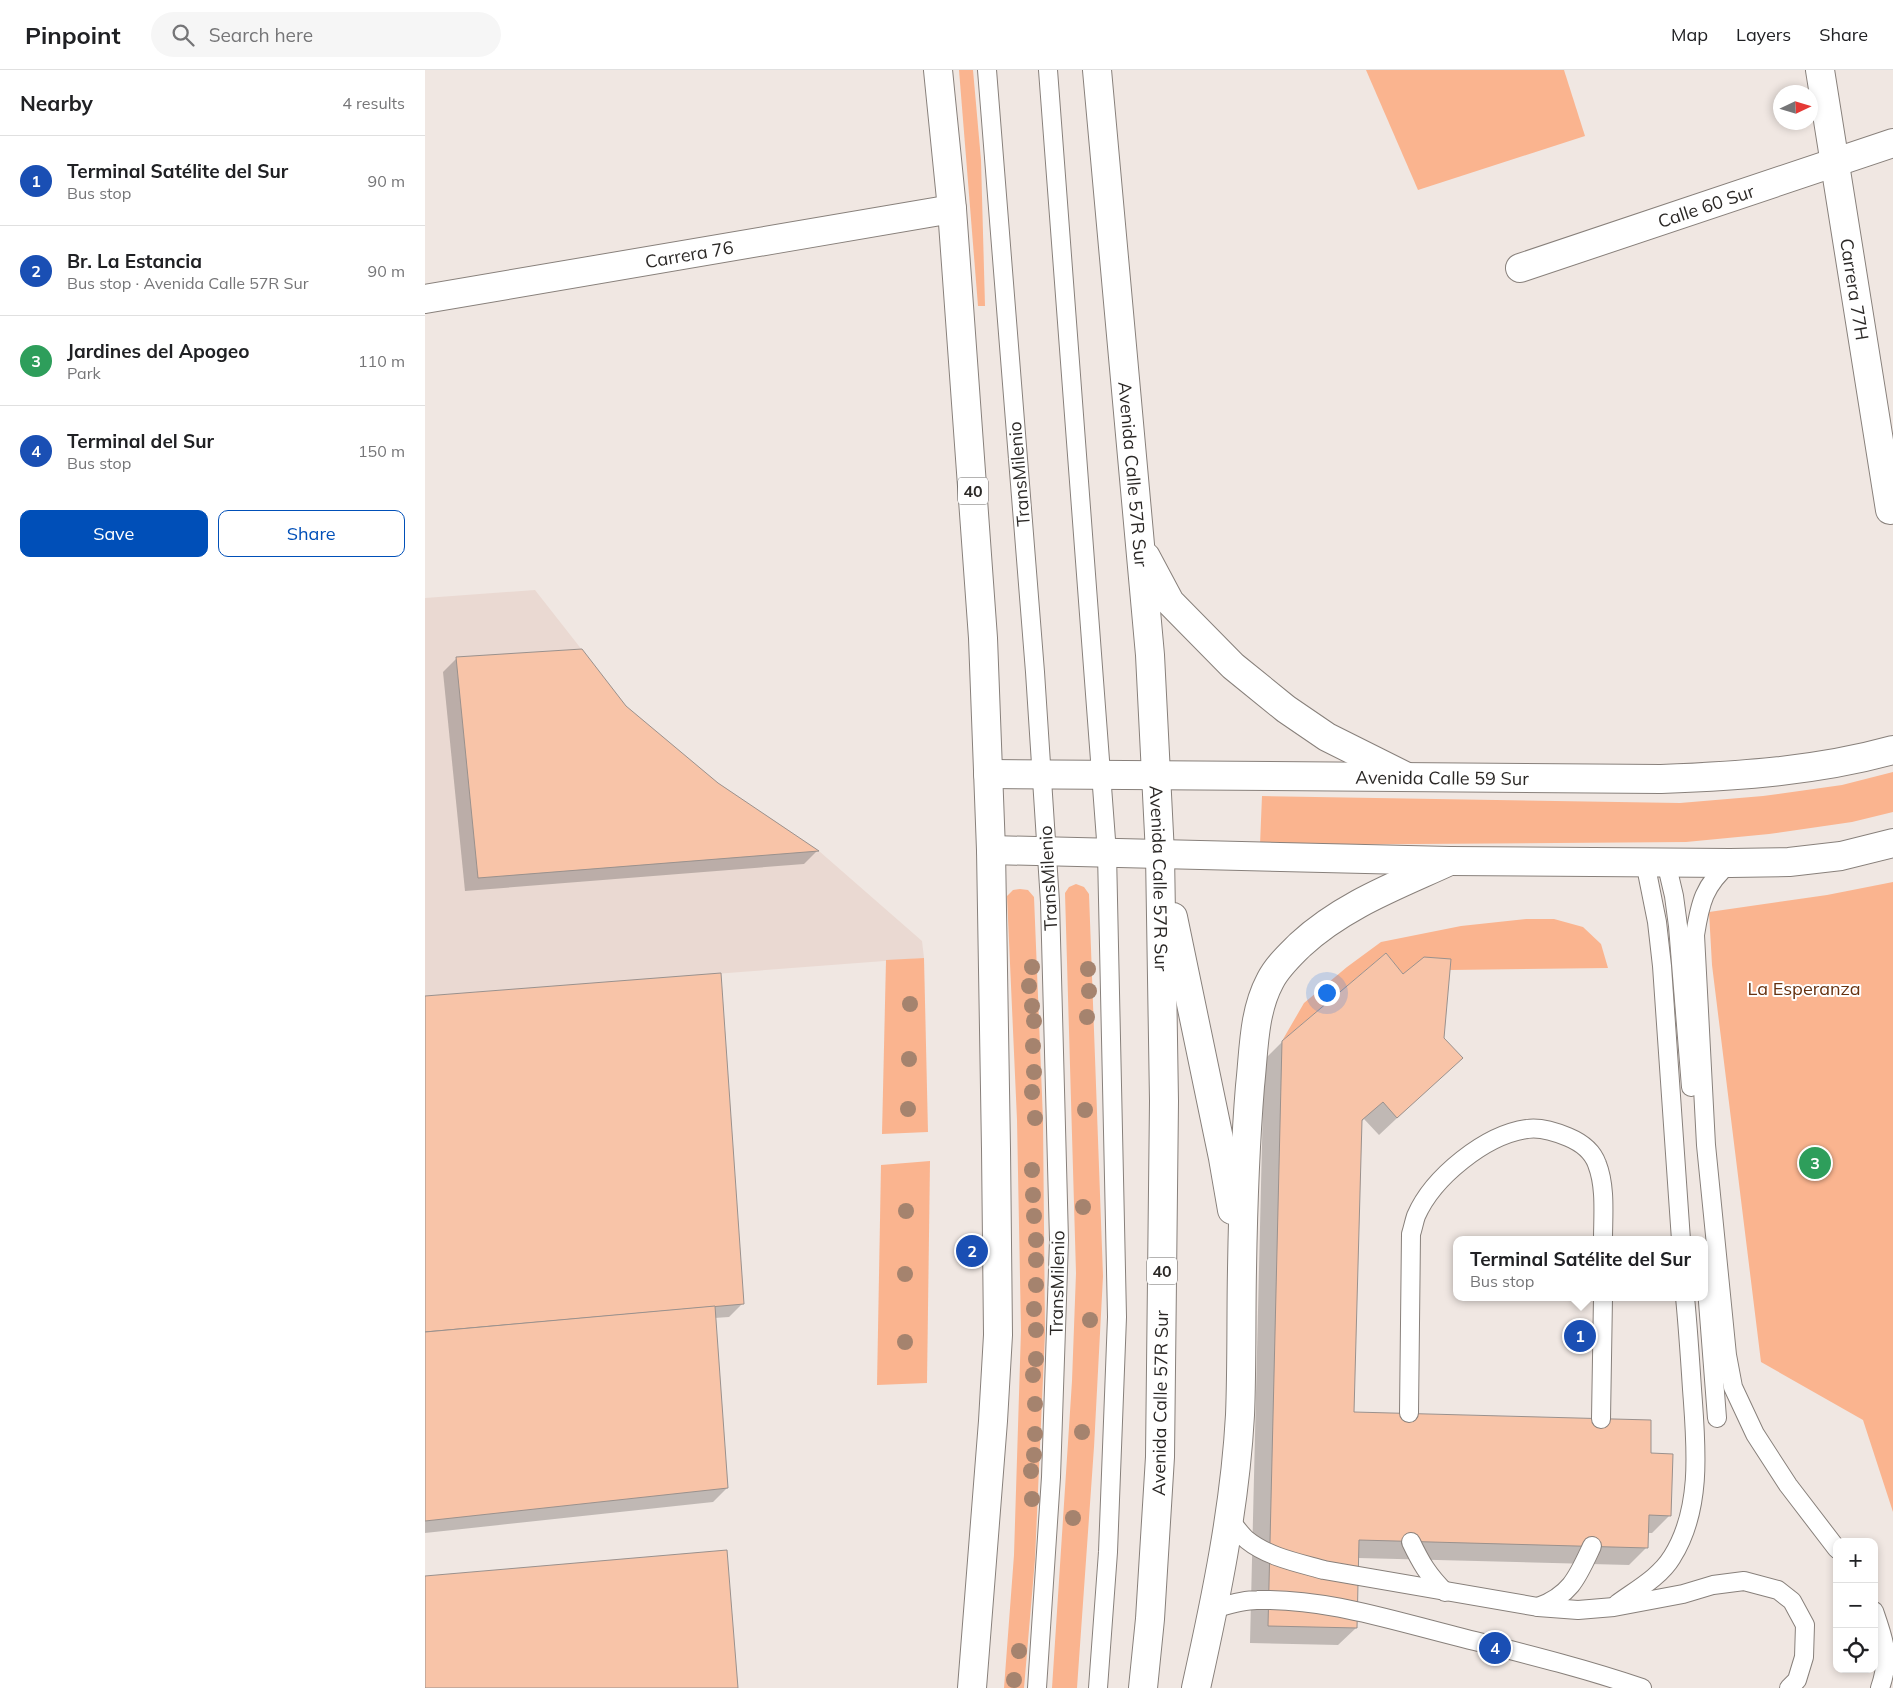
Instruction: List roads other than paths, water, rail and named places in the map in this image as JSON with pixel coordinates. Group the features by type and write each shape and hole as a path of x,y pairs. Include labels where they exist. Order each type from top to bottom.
{"main road":[{"name":"40","path":"939,70 952,209 983,638 991,850 997,1335 988,1488 972,1688"},
{"name":"Avenida Calle 57R Sur","path":"1097,70 1151,655 1160,854 1164,1101 1160,1457 1150,1619 1143,1688"},
{"name":"Carrera 77H","path":"1820,70 1892,509"},
{"name":"Calle 60 Sur","path":"1520,268 1893,143"},
{"name":"Carrera 76","path":"425,298 952,209"},
{"path":"1140,547 1171,602 1233,666 1286,709 1327,738 1405,776"},
{"name":"Avenida Calle 59 Sur","path":"988,774 1661,779 1742,776 1824,766 1893,750"},
{"path":"991,850 1450,861 1730,863 1789,862 1841,856 1893,843"},
{"path":"1160,854 1223,1158 1242,1271"},
{"path":"1196,1688 1213,1609 1229,1519 1236,1465 1243,1340 1242,1271 1245,1169 1255,1033 1260,1003 1271,980 1286,959 1317,930 1351,906 1450,861"}],"lane":[{"name":"TransMilenio","path":"987,70 1034,662 1050,902 1059,1240 1051,1477 1037,1688"},
{"path":"1047,70 1107,853 1117,1318 1108,1552 1098,1688"},
{"path":"1655,862 1657,922 1662,966 1681,1236"},
{"path":"1655,862 1674,896 1678,926 1703,1236"},
{"path":"1730,863 1720,871 1707,888 1700,905 1695,935 1706,1146 1727,1354 1733,1387 1755,1434 1788,1485 1833,1544"},
{"path":"1409,1414 1411,1234 1417,1216 1429,1194 1449,1172 1474,1151 1501,1136 1528,1129 1558,1132 1583,1143 1597,1163 1602,1188 1603,1236"},
{"path":"1601,1419 1603,1301"},
{"path":"1614,1606 1653,1578 1671,1558 1684,1535 1693,1499 1696,1444 1685,1301"},
{"path":"1708,1301 1717,1418"},
{"path":"1229,1519 1246,1539 1261,1550 1324,1570 1538,1607 1578,1610 1614,1606 1683,1594 1713,1585 1744,1581 1778,1590 1792,1601 1805,1625 1804,1657 1797,1680 1789,1688"},
{"path":"1411,1542 1422,1565 1431,1578 1445,1592"},
{"path":"1538,1607 1561,1596 1576,1580 1592,1546"},
{"path":"1213,1609 1234,1603 1256,1600 1329,1606 1513,1650 1593,1672 1641,1688"},
{"path":"1878,1622 1884,1639 1887,1668 1880,1688"}],"place":[{"name":"Jardines del Apogeo","path":"1815,1163"},
{"name":"Br. La Estancia","path":"972,1251"},
{"name":"Terminal Satélite del Sur","path":"1580,1336"},
{"name":"Terminal del Sur","path":"1495,1648"}],"park label":[{"name":"La Esperanza","path":"1804,988"}]}
